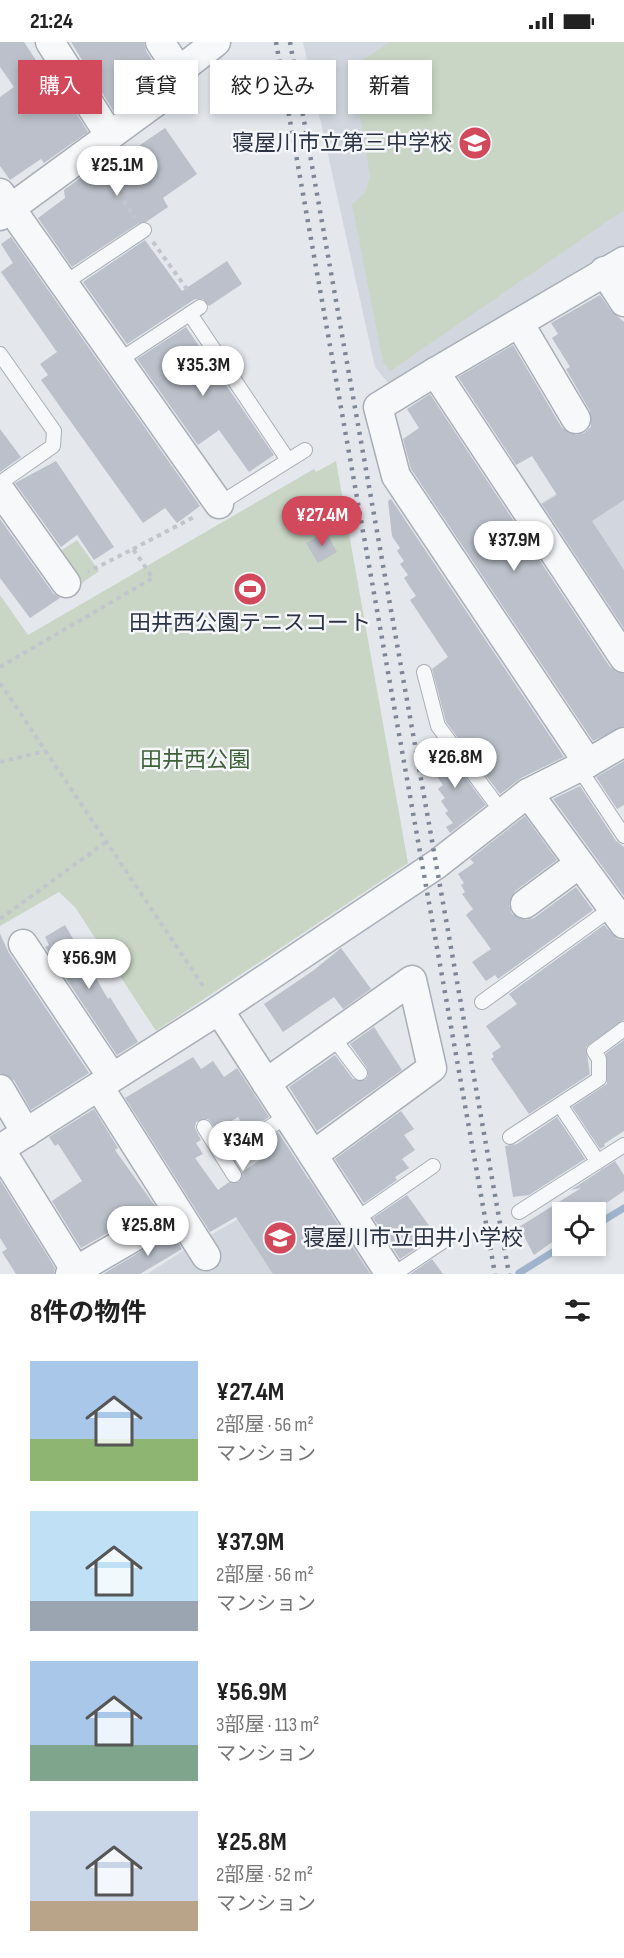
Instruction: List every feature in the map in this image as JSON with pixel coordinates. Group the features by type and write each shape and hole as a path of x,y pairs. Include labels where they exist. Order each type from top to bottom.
{"street":[{"path":"50,42 110,136"},
{"path":"160,42 172,60"},
{"path":"193,60 216,42"},
{"path":"140,114 3,206 63,284 219,504"},
{"path":"584,766 396,476 378,407 614,266 624,302"},
{"path":"519,323 576,419"},
{"path":"435,372 624,658"},
{"path":"0,490 66,583"},
{"path":"163,1220 73,1272 0,1149 219,1010 436,864 528,793 584,766 624,742"},
{"path":"528,793 618,916"},
{"path":"525,904 579,864"},
{"path":"23,944 206,1256"},
{"path":"266,1083 412,980 432,1068 313,1155"},
{"path":"219,1010 392,1274"},
{"path":"0,1089 26,1133"}],"lane":[{"path":"63,284 144,230"},
{"path":"118,361 195,310 288,460"},
{"path":"0,354 54,431 53,446 0,483"},
{"path":"219,504 305,450"},
{"path":"424,672 438,726 502,812"},
{"path":"584,766 624,836"},
{"path":"482,1002 618,916"},
{"path":"510,1137 599,1079 599,1059 594,1052 624,1029"},
{"path":"332,1036 360,1073"},
{"path":"560,1105 598,1162"},
{"path":"223,1157 287,1116"},
{"path":"204,1127 234,1175"},
{"path":"519,1212 624,1145"},
{"path":"355,1220 433,1166"},
{"path":"392,1274 448,1238"}],"path":[{"path":"66,583 219,504"},
{"path":"0,667 153,578 133,549"},
{"path":"0,683 219,1010"},
{"path":"0,762 46,752"},
{"path":"0,919 106,842"}],"shaded area":[{"name":"寝屋川市立第三中学校","path":"303,42 624,42 624,245 599,257 389,384 375,367 319,114 336,114 336,60 307,60"},
{"path":"622,451 624,454 624,641 537,506"},
{"name":"寝屋川市立田井小学校","path":"313,1176 376,1274 147,1274 183,1251"}],"green space":[{"name":"寝屋川市立第三中学校","path":"390,42 624,42 624,210 390,371 383,362 352,204 365,193 370,176 360,114 432,114 432,60 363,60"},
{"name":"田井西公園","path":"336,461 408,863 156,1031 75,907 59,892 0,926 0,595 28,635 314,469 316,472"},
{"path":"77,540 99,571 78,586 56,554"}],"building":[{"path":"0,42 24,42 36,60 18,60 18,114 77,114 88,132 44,163 41,159 10,180 0,166 0,97 14,87 0,67"},
{"path":"71,42 144,42 152,60 114,60 114,112 102,92 102,60 82,60"},
{"path":"165,128 197,174 163,198 168,207 146,222 139,223 72,267 38,218 65,198 64,190 125,145 130,152"},
{"path":"11,237 200,506 177,523 165,508 143,523 41,380 48,375 40,364 57,352 1,272 13,263 1,244"},
{"path":"145,240 182,291 227,261 242,284 209,306 203,299 195,299 127,344 83,282"},
{"path":"600,295 611,311 624,322 624,500 592,521 624,570 624,628 542,504 557,495 532,456 516,465 458,377 513,345 562,428 576,435 584,433 591,427 590,411 566,369 570,367 552,338 558,334 551,323"},
{"path":"186,327 274,455 249,472 219,430 198,445 137,359"},
{"path":"430,394 610,667 624,674 624,726 593,741 411,469 403,439 419,428 407,409"},
{"path":"0,429 21,457 0,472"},
{"path":"56,461 114,547 94,560 77,535 61,547 15,483"},
{"path":"391,499 564,757 521,778 500,794 446,722 432,669 448,657 410,600 416,596 404,578 408,575 400,564 404,561 397,551 400,548 392,536 388,501"},
{"path":"0,519 53,593 60,598 30,618 0,578"},
{"path":"326,532 337,552 318,563 306,543"},
{"path":"437,740 486,805 450,833 446,827 453,823 445,813 448,811 441,801 445,798 438,789 443,785 436,775 432,743"},
{"path":"624,761 624,805 617,809 596,777"},
{"path":"580,786 616,841 624,847 624,896 553,799"},
{"path":"525,816 557,860 515,891 509,905 512,914 526,920 534,918 576,887 593,910 498,979 495,975 486,981 472,962 491,949 466,915 473,909 462,894 465,892 461,885 464,883 458,874 474,863 470,859"},
{"path":"65,925 108,999 110,997 138,1042 117,1055 45,947 49,945 45,937"},
{"path":"604,925 617,939 624,940 624,1020 586,1047 590,1074 529,1114 491,1059 494,1057 492,1053 501,1047 486,1026 517,1004 509,994"},
{"path":"0,934 9,953 89,1073 31,1110 14,1080 0,1073"},
{"path":"341,948 371,989 343,1009 334,997 283,1032 264,1004 314,970"},
{"path":"374,1027 402,1070 317,1131 289,1087 335,1055 353,1079 365,1080 368,1076 367,1068 350,1044"},
{"path":"624,1040 624,1131 600,1149 572,1107 607,1084 606,1053"},
{"path":"193,1057 201,1069 213,1061 224,1077 237,1068 269,1117 247,1131 238,1117 217,1130 208,1119 196,1122 195,1128 201,1140 196,1143 203,1154 195,1158 218,1190 229,1182 239,1182 242,1172 263,1158 256,1146 278,1132 370,1274 273,1274 236,1217 210,1232 125,1098"},
{"path":"94,1109 118,1148 115,1150 155,1206 81,1248 52,1201 82,1181 58,1144 55,1146 49,1137"},
{"path":"401,1111 414,1129 404,1135 415,1150 402,1159 409,1168 395,1177 397,1180 364,1203 335,1159"},
{"path":"557,1117 585,1159 529,1195 513,1197 505,1146 517,1144"},
{"path":"615,1161 624,1175 624,1191 606,1203 559,1202 581,1188 571,1190"},
{"path":"0,1180 55,1268 54,1274 16,1274 2,1252 7,1249 0,1238"},
{"path":"407,1195 430,1227 422,1232 426,1238 420,1242 422,1245 400,1259 373,1218"},
{"path":"552,1206 552,1242 534,1255 519,1227"},
{"path":"172,1233 182,1249 140,1274 103,1274"},
{"path":"432,1259 443,1274 410,1274"}],"waterway":[{"path":"606,1219 624,1208"},
{"path":"519,1273 552,1252"}],"railway":[{"path":"276,42 495,1274"},
{"path":"290,42 509,1274"}],"place":[{"name":"寝屋川市立第三中学校","path":"475,143"},
{"name":"田井西公園テニスコート","path":"250,589"},
{"name":"寝屋川市立田井小学校","path":"280,1238"}]}
